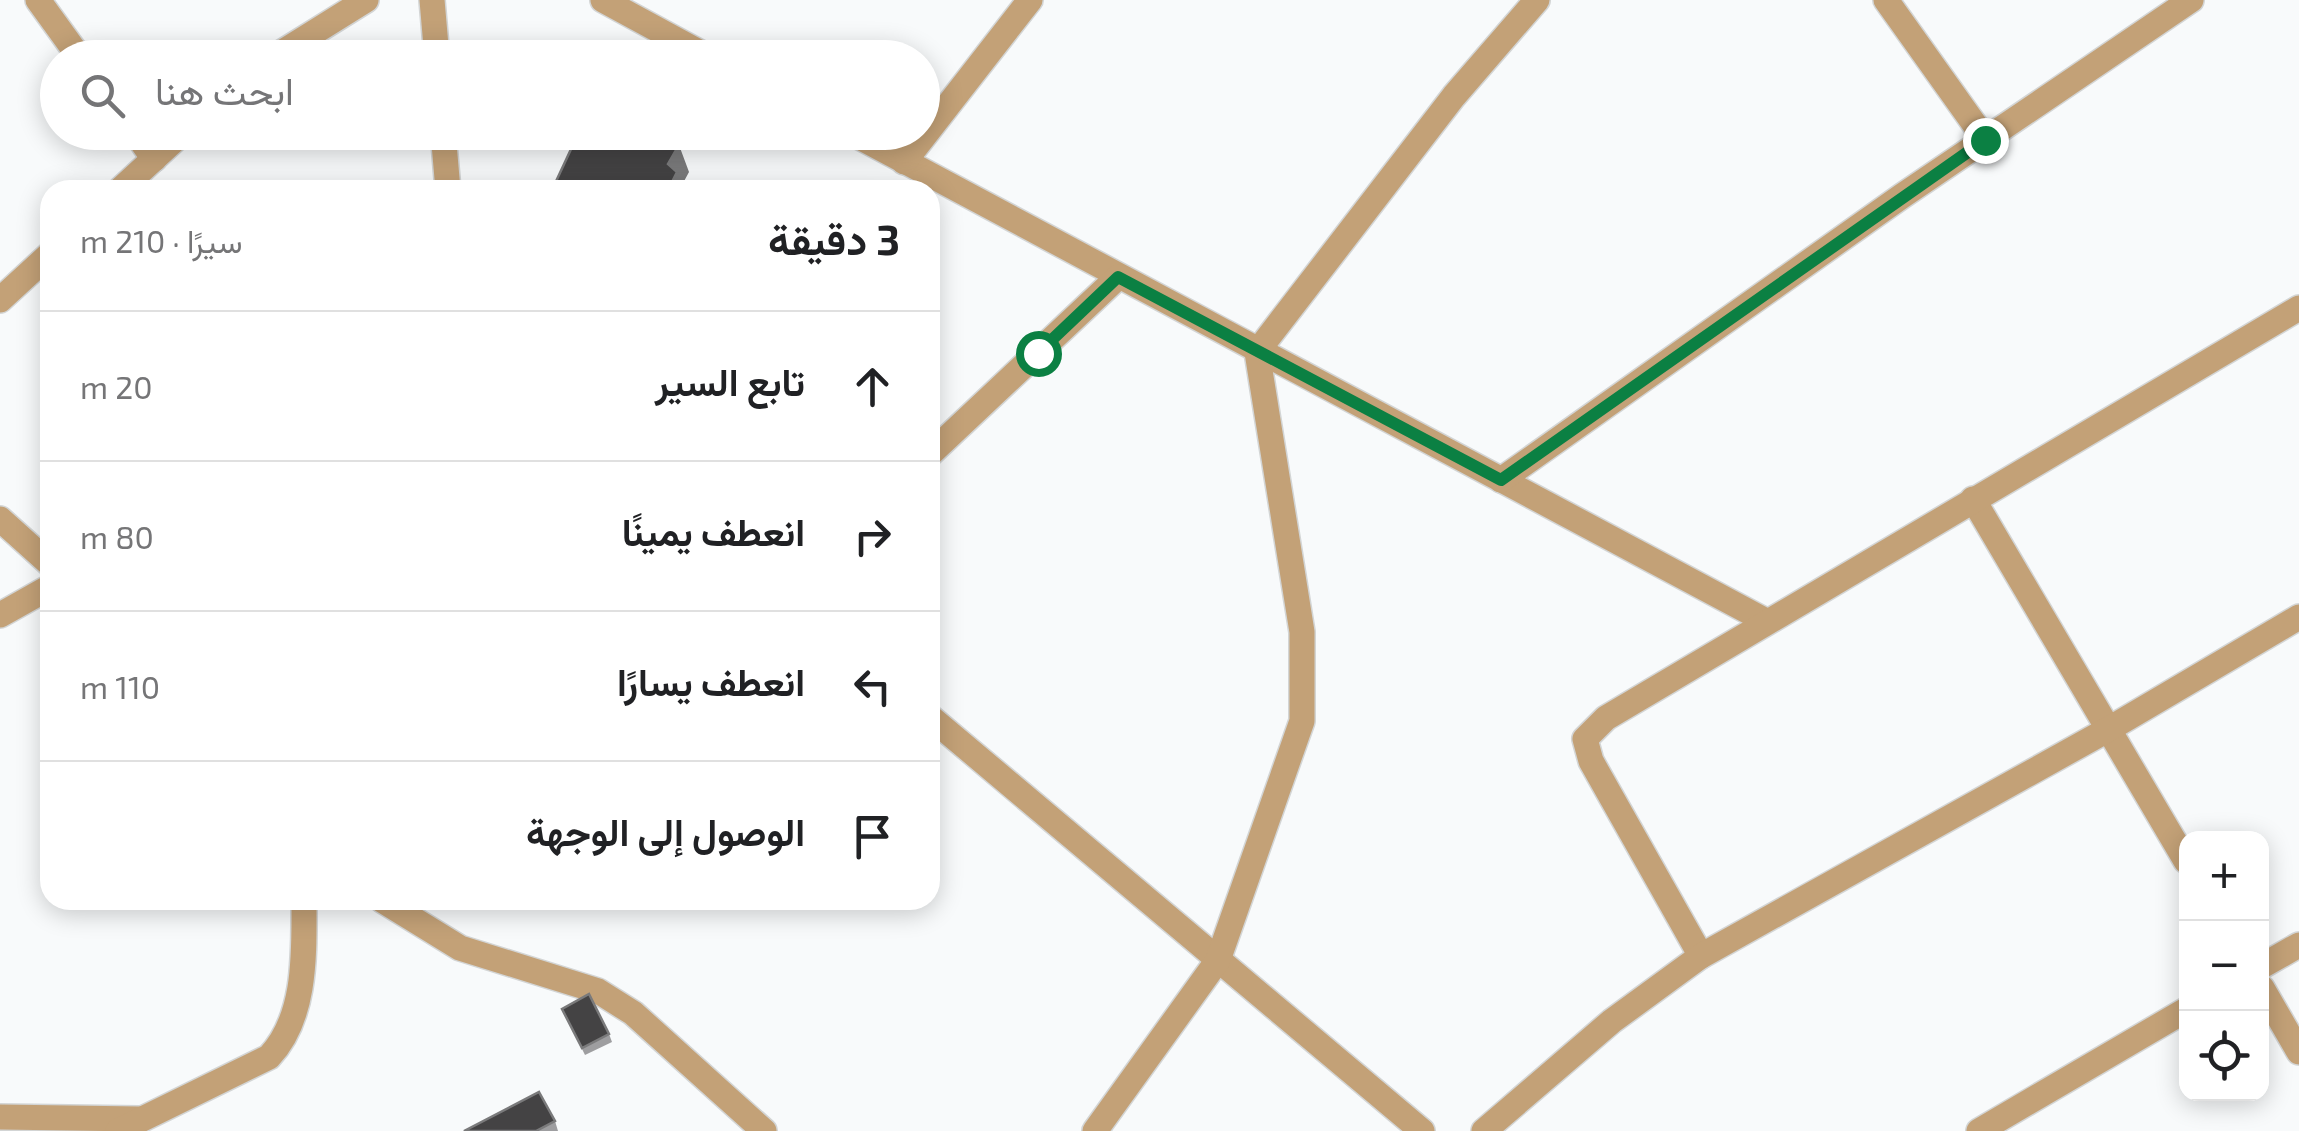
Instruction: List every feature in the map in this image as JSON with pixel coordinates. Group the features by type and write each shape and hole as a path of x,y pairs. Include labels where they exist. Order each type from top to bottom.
{"street":[{"path":"38,0 67,40"},
{"path":"302,40 366,0"},
{"path":"432,0 435,40"},
{"path":"604,0 677,40"},
{"path":"940,116 1030,0"},
{"path":"1094,1131 1218,960 1302,721 1302,632 1257,352 1454,96 1537,0"},
{"path":"1886,0 1985,140"},
{"path":"1501,480 1985,140 2162,8 2191,0"},
{"path":"147,150 154,159"},
{"path":"131,180 164,150"},
{"path":"445,150 447,180"},
{"path":"882,150 937,180"},
{"path":"904,162 913,150"},
{"path":"940,181 1766,621"},
{"path":"0,300 40,263"},
{"path":"940,445 1118,277"},
{"path":"1701,956 1591,761 1585,739 1606,718 1766,621 2299,308"},
{"path":"1973,499 2179,849"},
{"path":"0,519 40,555"},
{"path":"0,615 40,592"},
{"path":"1484,1131 1612,1021 1701,956 2109,729 2299,617"},
{"path":"940,725 1422,1131"},
{"path":"0,1117 128,1125 269,1057 284,1041 304,962 304,910"},
{"path":"398,910 460,948 598,990 633,1013 764,1131"},
{"path":"2269,962 2299,945"},
{"path":"2269,1000 2299,1052"},
{"path":"1979,1131 2184,1011"}],"building":[{"path":"571,150 676,150 668,164 677,172 673,180 557,180"},
{"path":"589,994 609,1034 582,1048 562,1009"},
{"path":"539,1092 555,1121 536,1131 464,1131"}],"route":[{"path":"1038,353 1118,277 1501,480 1985,140"}]}
